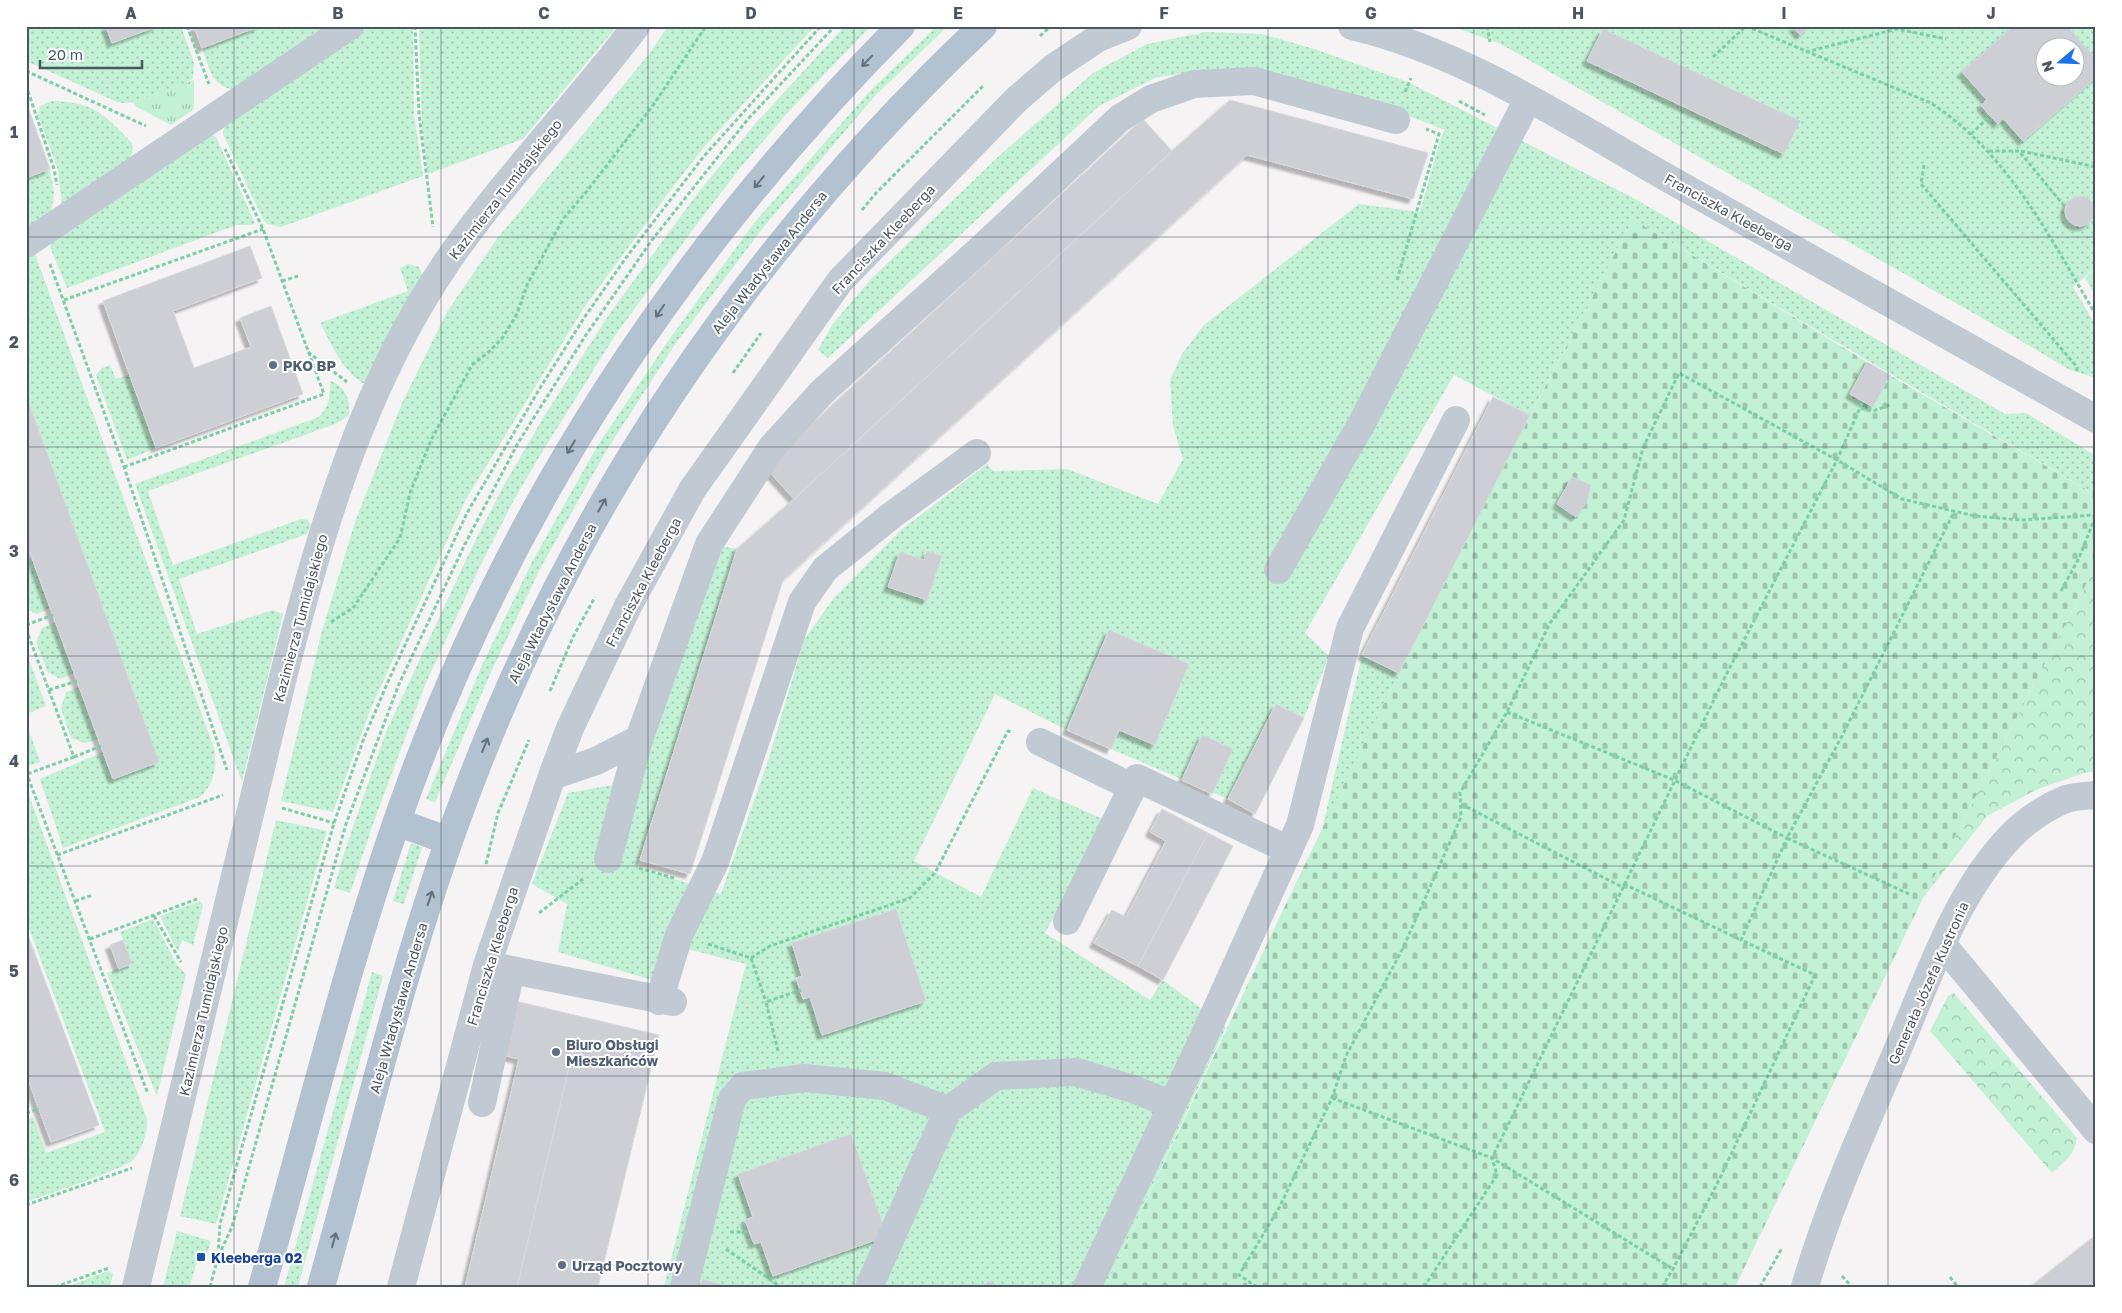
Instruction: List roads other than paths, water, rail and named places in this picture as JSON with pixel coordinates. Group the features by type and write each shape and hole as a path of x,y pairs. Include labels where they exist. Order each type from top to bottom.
{"main road":[{"path":"262,1287 364,920 434,721 479,619 549,485 613,379 666,302 728,219 823,108 901,26"},
{"name":"Aleja Władysława Andersa","path":"320,1287 407,966 449,841 486,742 513,678 570,563 614,484 685,373 769,257 838,174 918,88 983,26"},
{"path":"397,822 449,841"}],"street":[{"path":"33,240 178,140 350,26"},
{"name":"Kazimierza Tumidajskiego","path":"136,1287 307,583 354,440 396,350 426,295 449,260 476,222 636,26"},
{"name":"Franciszka Kleeberga","path":"401,1287 499,968 552,776 570,728 628,606 692,490 840,281 1016,100 1053,68 1098,38 1128,26"},
{"name":"Franciszka Kleeberga","path":"1352,26 1420,47 1528,99 2096,419"},
{"path":"608,859 639,739 709,544 772,446 822,392 986,244 1120,118 1151,99 1194,84 1254,81 1396,120"},
{"path":"1278,570 1363,421 1528,99"},
{"path":"1087,1287 1171,1104 1206,1033 1300,825 1350,628 1456,420"},
{"path":"482,1103 499,968 666,1002 679,935 715,862 802,602 825,569 892,515 977,453"},
{"path":"552,776 596,761 639,739"},
{"path":"1040,742 1132,787"},
{"path":"1067,920 1137,778 1289,850"},
{"name":"Generała Józefa Kustronia","path":"1805,1287 1817,1246 1846,1173 1943,945 1965,899 2008,838 2022,826 2067,799 2096,795"},
{"path":"1943,945 2096,1130"},
{"path":"869,1287 948,1110 996,1076 1076,1072 1133,1089 1171,1104"},
{"path":"684,1287 732,1099 743,1086 804,1078 885,1086 948,1110"}],"place":[{"name":"PKO BP","path":"273,365"},
{"name":"Biuro Obsługi Mieszkańców","path":"556,1052"},
{"name":"Kleeberga 02","path":"201,1257"},
{"name":"Urząd Pocztowy","path":"562,1265"}]}
